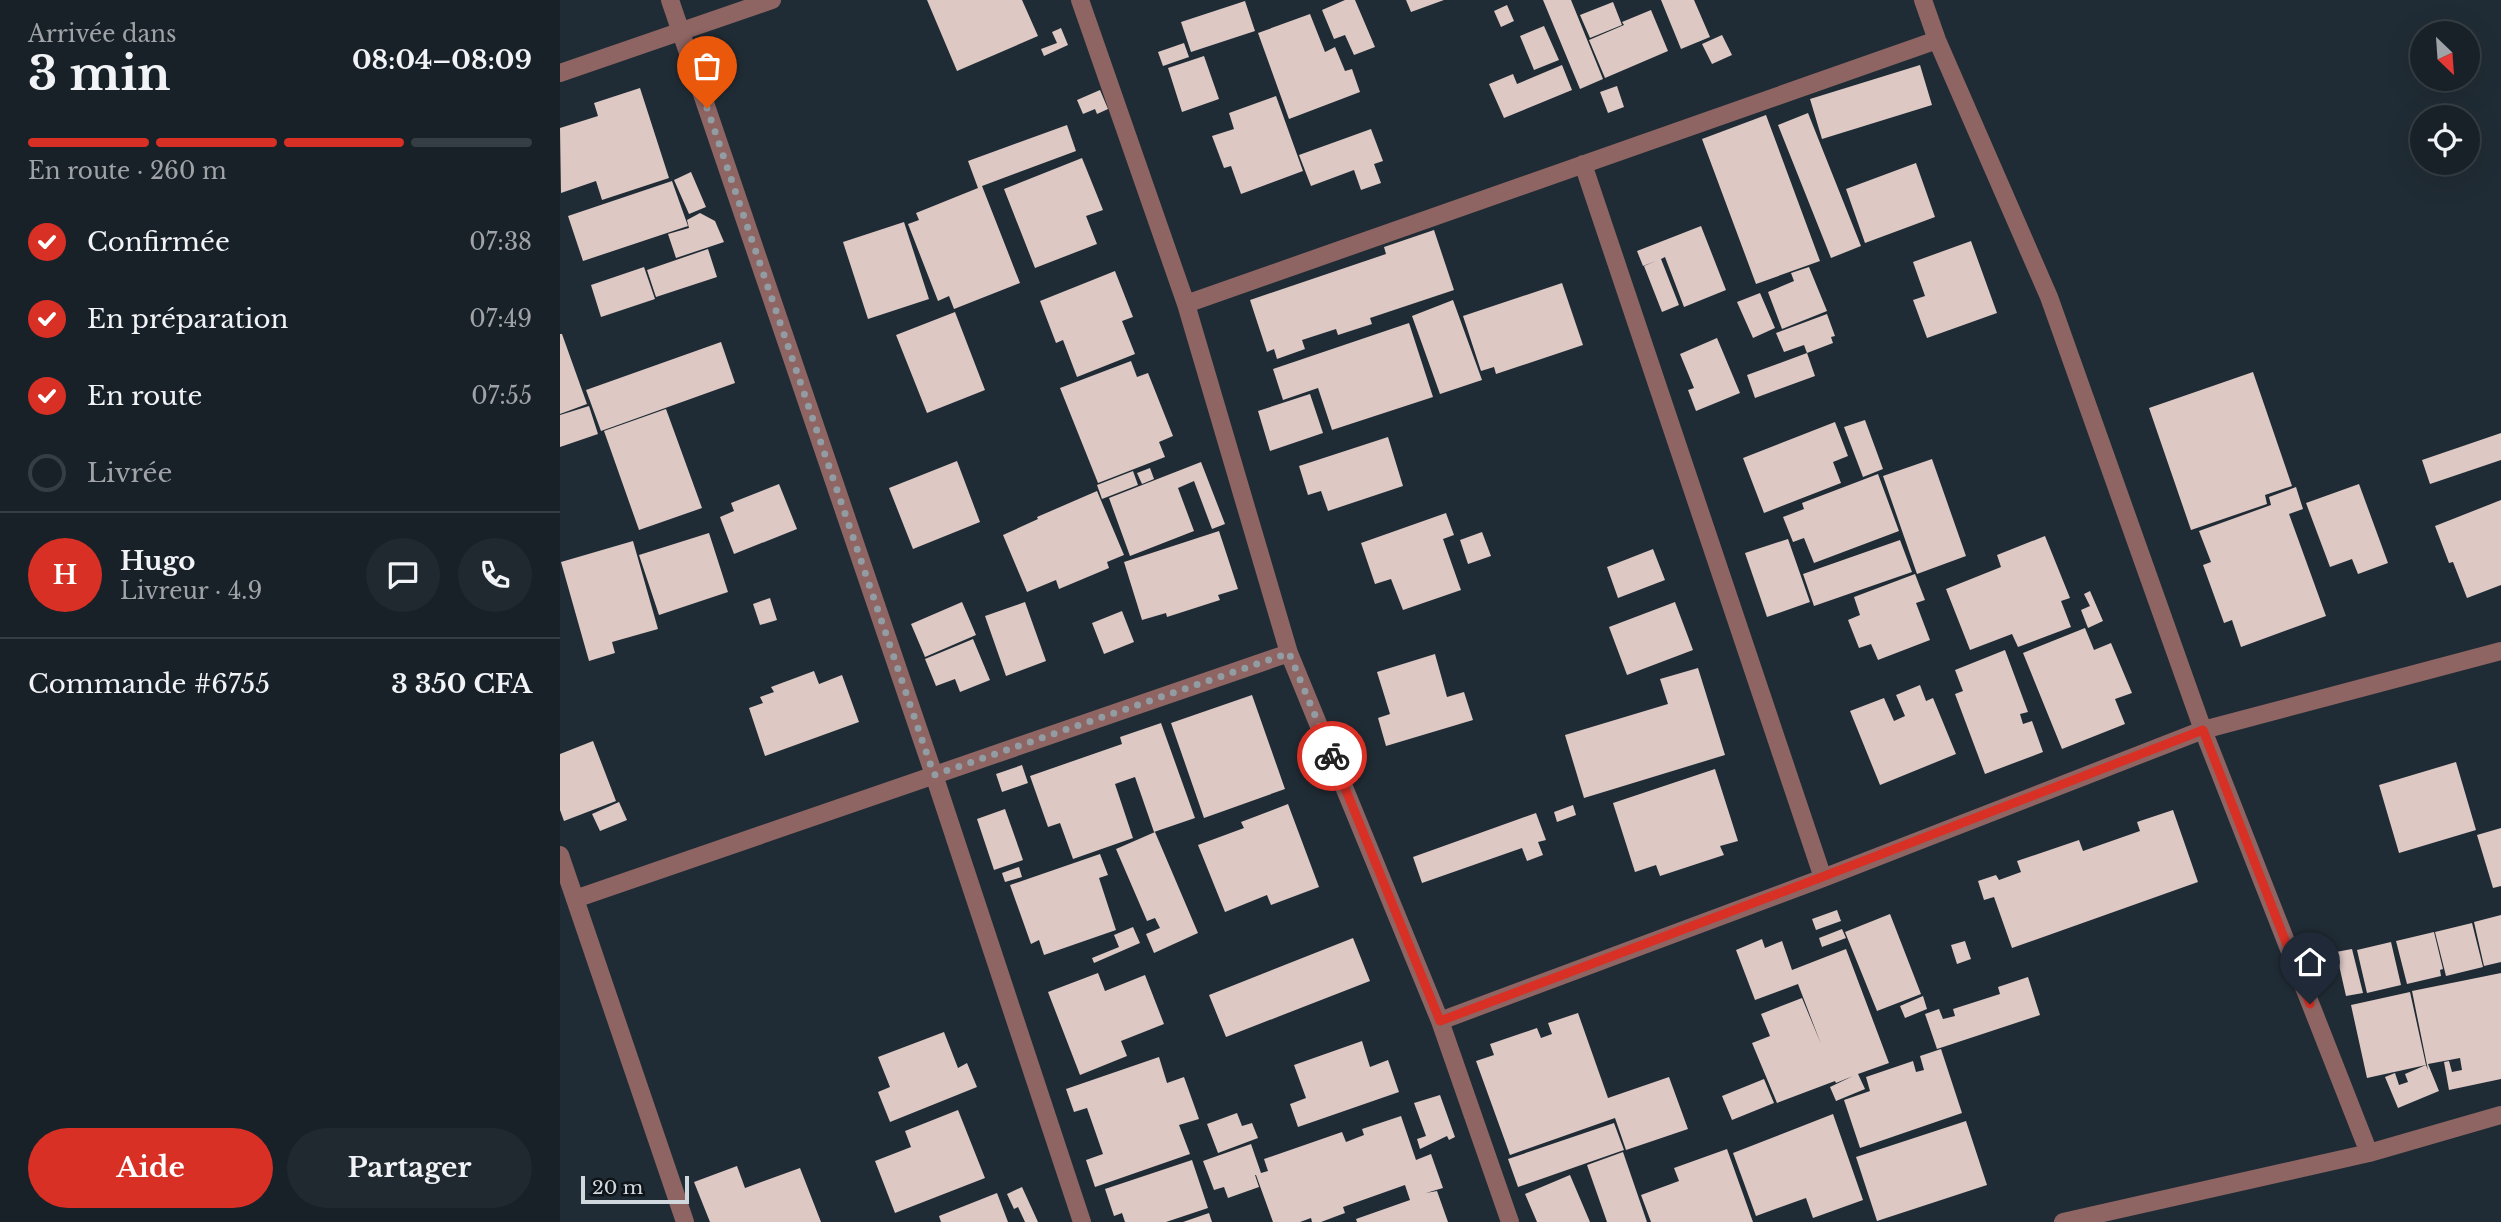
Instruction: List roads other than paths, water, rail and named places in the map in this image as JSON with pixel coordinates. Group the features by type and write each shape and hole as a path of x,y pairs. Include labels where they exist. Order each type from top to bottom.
{"street":[{"path":"670,0 934,775 1082,1222"},
{"path":"560,74 772,0"},
{"path":"1080,0 1186,304 1289,653 1440,1021 1510,1222"},
{"path":"1923,0 1937,40 2049,297 2203,730 2369,1153"},
{"path":"1186,304 1937,40"},
{"path":"1583,164 1822,877"},
{"path":"1440,1021 2203,730 2501,651"},
{"path":"575,898 1289,653"},
{"path":"560,855 685,1222"},
{"path":"2063,1222 2369,1153 2501,1115"}]}
